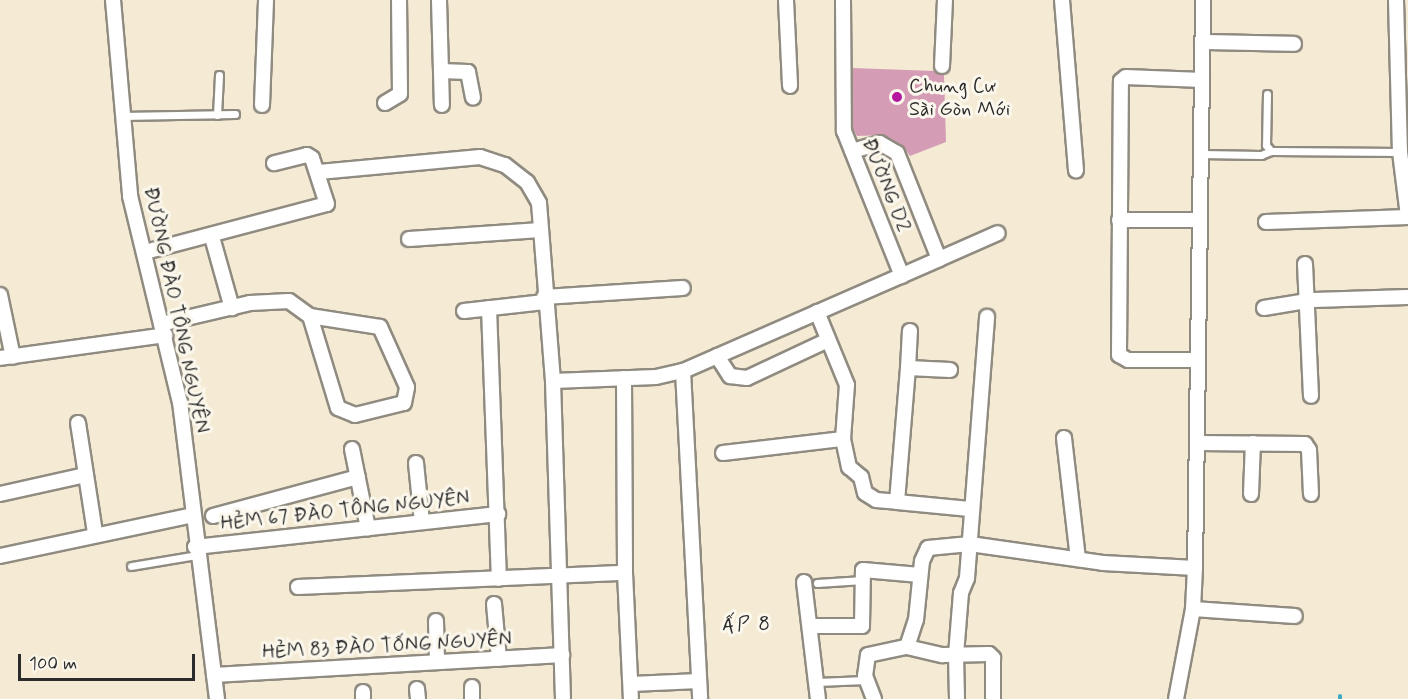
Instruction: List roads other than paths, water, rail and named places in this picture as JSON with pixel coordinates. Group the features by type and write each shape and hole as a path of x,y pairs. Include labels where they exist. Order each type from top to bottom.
{"street":[{"name":"ĐƯỜNG ĐÀO TÔNG NGUYÊN","path":"113,0 121,116 130,196 180,402 196,551 217,699"},
{"path":"262,105 266,0"},
{"path":"385,103 400,94 399,0"},
{"path":"439,0 442,105"},
{"path":"786,0 790,86"},
{"name":"ĐƯỜNG D2","path":"843,0 844,131 902,276"},
{"path":"942,66 945,0"},
{"path":"1062,0 1076,170"},
{"path":"1176,699 1193,609 1195,567 1203,0"},
{"path":"1266,222 1408,217 1404,152 1403,66 1396,0"},
{"path":"1202,42 1294,44"},
{"path":"441,71 468,72 474,98"},
{"path":"1197,360 1128,360 1119,355 1121,81 1126,77 1202,80"},
{"path":"852,151 880,143 897,153 939,259"},
{"path":"145,252 212,237 327,204 319,172 308,155 274,163"},
{"path":"319,172 480,157 505,165 527,182 539,203 544,300 553,381 557,576 563,699"},
{"path":"1119,220 1200,220"},
{"path":"410,239 541,230"},
{"path":"553,381 624,378 683,371 998,233"},
{"path":"212,237 231,308"},
{"path":"1305,264 1311,396"},
{"path":"464,311 544,300 683,288"},
{"path":"0,295 6,357 163,329 231,308 289,301 310,316 380,327 407,387 404,403 355,415 338,408 310,316"},
{"path":"1264,308 1307,301 1408,297"},
{"path":"489,308 499,579"},
{"path":"817,312 847,391 843,439 849,466 861,477 865,493 876,500 970,509"},
{"path":"957,699 956,655 970,544 970,509 987,317"},
{"path":"897,502 910,331"},
{"path":"717,356 733,378 747,378 828,340"},
{"path":"908,368 951,370"},
{"path":"683,371 700,699"},
{"path":"624,378 625,573 632,699"},
{"path":"78,423 95,533"},
{"path":"1064,438 1078,559"},
{"path":"723,453 843,439"},
{"path":"1197,443 1308,446 1311,494"},
{"path":"1251,494 1253,443"},
{"path":"352,449 368,528"},
{"path":"416,463 422,522"},
{"path":"0,494 86,475"},
{"path":"213,516 358,477"},
{"name":"HẺM 67 ĐÀO TÔNG NGUYÊN","path":"196,551 368,528 498,514"},
{"path":"0,556 95,533 193,515"},
{"path":"907,647 916,620 920,575 928,548 970,544 1078,559 1195,567"},
{"path":"810,626 862,626 863,570 920,575"},
{"path":"298,587 625,573"},
{"path":"811,583 810,626 818,699"},
{"path":"494,604 499,659"},
{"path":"1193,609 1295,616"},
{"path":"436,621 437,662"},
{"path":"874,699 873,690 866,680 869,653 897,652 907,647 956,655 991,656 993,699"},
{"name":"HẺM 83 ĐÀO TỐNG NGUYÊN","path":"214,675 562,655"},
{"path":"631,684 699,681"}],"lane":[{"path":"217,115 219,75"},
{"path":"1267,94 1266,145 1271,151"},
{"path":"121,116 235,114"},
{"path":"1201,154 1260,155 1271,151 1404,152"},
{"path":"131,566 196,551"},
{"path":"811,583 863,580"},
{"path":"816,682 866,680"}],"place":[{"name":"Chung Cư Sài Gòn Mới","path":"897,97"}],"district":[{"name":"ẤP 8","path":"747,624"}]}
